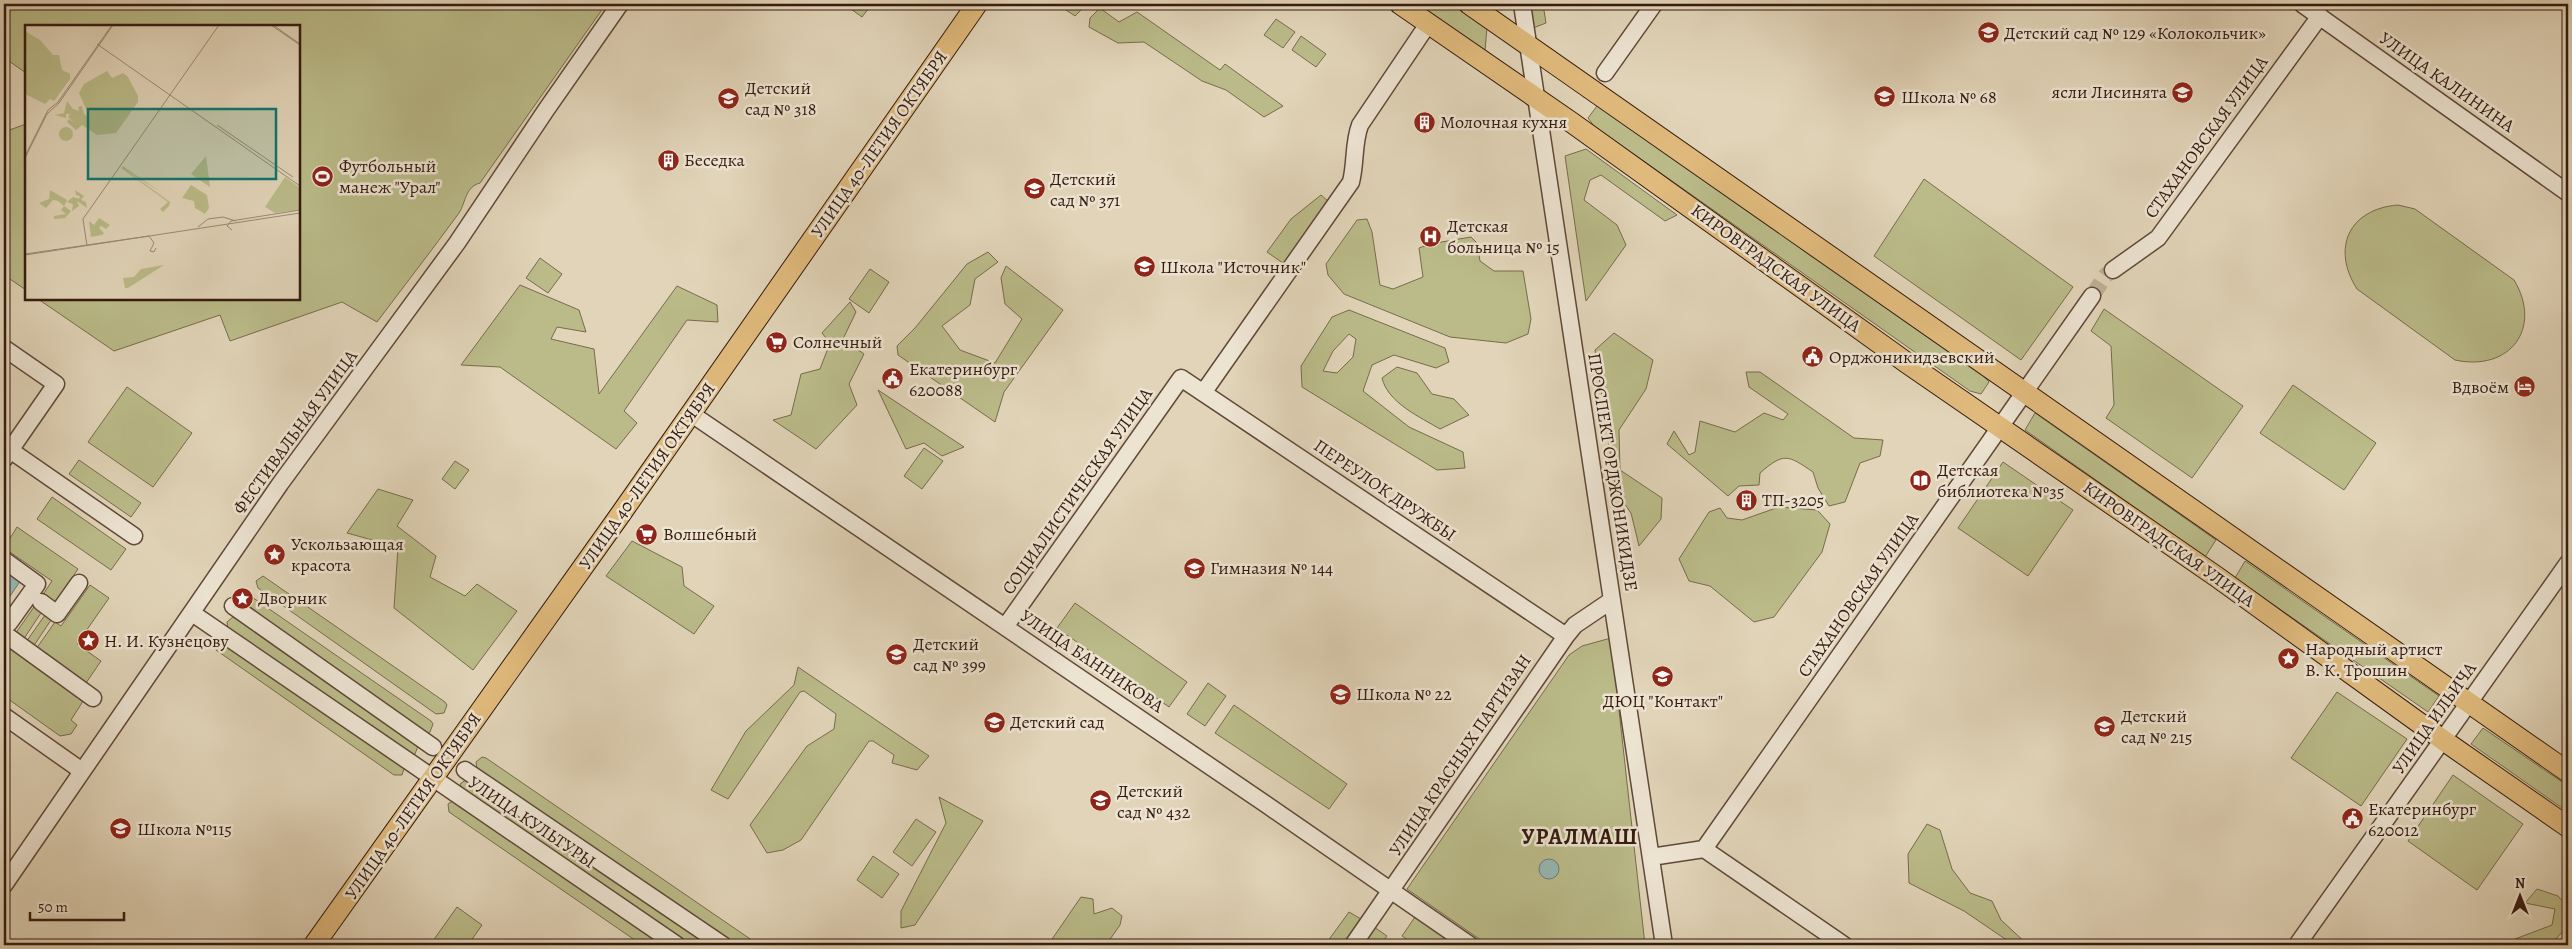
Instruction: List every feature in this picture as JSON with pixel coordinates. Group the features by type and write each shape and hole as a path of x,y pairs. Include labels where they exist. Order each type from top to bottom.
{"main road":[{"name":"УЛИЦА 40-ЛЕТИЯ ОКТЯБРЯ","path":"314,945 434,778 977,4"},
{"name":"КИРОВГРАДСКАЯ УЛИЦА","path":"1400,4 1536,98 1999,427 2217,577 2443,740 2568,827"},
{"path":"1469,4 2568,772"}],"street":[{"name":"ФЕСТИВАЛЬНАЯ УЛИЦА","path":"4,885 280,484 457,243 620,4"},
{"name":"ПРОСПЕКТ ОРДЖОНИКИДЗЕ","path":"1522,4 1664,945"},
{"path":"1604,73 1654,4"},
{"name":"УЛИЦА КАЛИНИНА","path":"2302,4 2568,192"},
{"name":"СТАХАНОВСКАЯ УЛИЦА","path":"2113,270 2158,238 2320,16"},
{"path":"1203,393 1351,182 1355,167 1355,139 1360,125 1428,24"},
{"name":"СТАХАНОВСКАЯ УЛИЦА","path":"1704,849 2092,296"},
{"path":"4,348 58,381 11,455 134,536"},
{"name":"ПЕРЕУЛОК ДРУЖБЫ","path":"1180,378 1566,636"},
{"name":"СОЦИАЛИСТИЧЕСКАЯ УЛИЦА","path":"1005,626 1180,378"},
{"name":"УЛИЦА БАННИКОВА","path":"690,413 1005,626 1470,945"},
{"path":"4,560 37,584 36,598 5,627 93,698"},
{"name":"УЛИЦА ИЛЬИЧА","path":"2297,945 2568,563"},
{"path":"36,598 57,614 79,583"},
{"name":"УЛИЦА КРАСНЫХ ПАРТИЗАН","path":"1353,945 1566,636 1575,626 1612,600"},
{"path":"233,606 433,747"},
{"name":"УЛИЦА КУЛЬТУРЫ","path":"192,613 677,945"},
{"path":"4,716 82,772"},
{"name":"УЛИЦА КУЛЬТУРЫ","path":"465,770 723,945"},
{"path":"1651,857 1704,849 1844,945"}],"green space":[{"path":"4,4 606,4 480,183 471,188 459,213 377,322 342,302 230,341 220,315 114,351 39,300 300,300 300,25 25,25 25,72 9,61 4,48"},
{"path":"844,4 872,4 862,17"},
{"path":"1067,4 1087,4 1075,16 1063,8"},
{"path":"1418,4 1456,4 1487,27 1485,51"},
{"path":"1529,4 1543,4 1546,23 1533,28"},
{"path":"1100,8 1119,22 1137,12 1220,70 1225,64 1283,106 1264,117 1226,90 1202,81 1144,42 1118,43 1089,27 1090,18"},
{"path":"1276,19 1295,32 1283,48 1264,35"},
{"path":"1301,36 1326,54 1316,67 1292,50"},
{"path":"1597,106 1607,109 1981,373 1989,382 1981,394 1970,391 1594,126 1588,118"},
{"path":"25,124 25,289 4,275 4,132"},
{"path":"1586,149 1677,215 1665,221 1601,175 1590,180 1584,200 1617,225 1626,245 1586,301 1565,156"},
{"path":"1924,179 2073,287 2021,360 1874,256"},
{"path":"1321,195 1330,203 1287,266 1267,252 1291,219"},
{"path":"2398,205 2415,209 2514,280 2522,298 2525,314 2523,330 2516,342 2505,353 2492,359 2475,362 2455,360 2357,289 2349,274 2346,259 2346,245 2349,233 2367,214 2381,208"},
{"path":"1367,219 1372,232 1380,285 1393,289 1423,277 1419,248 1430,244 1471,237 1477,243 1480,261 1494,271 1523,271 1531,319 1528,334 1506,343 1450,337 1344,294 1328,275 1326,264 1357,220"},
{"path":"988,252 998,262 975,279 970,305 942,326 960,350 995,363 1022,319 1005,304 1001,278 1006,266 1063,310 1004,392 995,422 898,355 897,346 915,328 967,264"},
{"path":"540,258 562,274 548,293 526,278"},
{"path":"870,269 889,282 869,313 849,299"},
{"path":"520,285 579,310 586,332 557,327 551,339 594,349 599,394 677,286 717,305 718,322 687,320 624,411 637,423 616,449 500,367 461,365"},
{"path":"850,302 856,312 843,339 864,354 849,384 857,405 816,449 773,420 791,415 801,374 820,369 830,343 822,333"},
{"path":"2104,309 2243,406 2192,478 2106,418 2114,405 2111,346 2091,331"},
{"path":"1349,310 1445,348 1449,362 1436,368 1394,355 1372,365 1363,391 1409,427 1463,452 1465,468 1437,470 1302,387 1301,366 1332,317","holes":["1349,334 1356,339 1353,357 1337,373 1323,371 1333,351"]},
{"path":"1614,333 1653,360 1646,389 1619,430 1620,470 1662,498 1661,519 1639,546 1631,513 1616,492 1595,350"},
{"path":"1397,367 1417,373 1432,394 1454,399 1469,415 1440,429 1414,414 1398,402 1385,387 1382,378"},
{"path":"1746,372 1760,372 1854,438 1883,440 1880,456 1860,463 1845,502 1829,506 1818,488 1813,472 1798,462 1786,458 1768,466 1760,473 1759,485 1739,486 1728,496 1667,444 1674,431 1689,455 1695,452 1700,421 1735,432 1764,413 1783,420 1788,414 1749,387"},
{"path":"2293,385 2376,443 2344,490 2260,433"},
{"path":"127,387 192,433 153,487 88,442"},
{"path":"878,390 964,447 942,456 924,443 906,449"},
{"path":"2035,413 2216,540 2205,557 2025,430"},
{"path":"924,448 943,461 922,489 904,476"},
{"path":"79,460 141,503 131,517 69,474"},
{"path":"455,461 469,470 455,489 442,479"},
{"path":"2003,462 2073,510 2028,576 1958,528"},
{"path":"378,489 413,500 397,526 436,556 430,577 465,596 477,584 517,611 473,670 394,608 398,547 347,533"},
{"path":"52,497 126,549 111,570 37,519"},
{"path":"1779,507 1817,510 1830,524 1822,552 1774,617 1754,622 1710,586 1689,581 1679,559 1709,512 1720,508 1727,518 1742,520"},
{"path":"17,527 78,569 54,604 42,596 52,581 4,548"},
{"path":"632,541 682,567 684,586 714,606 694,634 606,576"},
{"path":"2245,561 2439,696 2428,712 2235,578"},
{"path":"263,576 445,702 447,705 444,713 436,714 258,588 256,581"},
{"path":"90,585 109,598 77,644 101,661 86,683 36,649 55,622 61,626"},
{"path":"249,595 431,721 433,724 430,732 426,734 242,604 243,599"},
{"path":"1075,603 1187,682 1169,707 1057,628"},
{"path":"34,607 41,613 23,640 15,634"},
{"path":"45,615 51,620 33,647 26,642"},
{"path":"233,617 418,746 415,754 410,756 228,629 227,622"},
{"path":"1611,638 1645,945 1488,945 1407,889 1569,655 1582,646"},
{"path":"217,639 405,766 402,775 394,775 216,650 215,642"},
{"path":"4,643 85,698 71,720 77,725 71,734 60,736 4,696"},
{"path":"798,667 929,756 917,770 892,763 894,755 873,741 869,741 801,840 783,850 767,853 750,825 807,746 834,729 836,714 804,691 800,692 728,799 711,790 746,731 794,685"},
{"path":"1208,683 1226,696 1205,726 1187,714"},
{"path":"2337,692 2407,739 2361,806 2291,758"},
{"path":"1234,705 1347,784 1329,809 1215,733"},
{"path":"2483,728 2568,786 2568,812 2471,744"},
{"path":"482,757 759,945 734,945 477,769 476,762"},
{"path":"2453,775 2523,824 2477,890 2408,841"},
{"path":"467,779 712,945 687,945 462,791 460,784"},
{"path":"939,797 983,821 915,925 901,928 901,911 946,823"},
{"path":"454,800 667,945 642,945 449,812 448,804"},
{"path":"916,819 936,832 912,866 893,852"},
{"path":"1927,824 1940,830 1952,869 1970,893 1992,901 2001,920 2028,945 2014,945 1964,911 1909,883 1908,854"},
{"path":"873,856 899,874 882,898 857,880"},
{"path":"2537,889 2558,896 2568,907 2568,925 2551,945 2508,945 2515,939 2552,925 2555,909 2525,903"},
{"path":"1081,897 1093,899 1094,914 1112,908 1122,916 1120,925 1106,945 1048,945"},
{"path":"457,907 482,925 468,945 430,945"},
{"path":"1349,912 1361,919 1343,945 1325,945"},
{"path":"1415,917 1455,945 1415,945 1402,936"},
{"path":"1374,927 1387,936 1380,945 1361,945"}],"water":[{"path":"4,568 21,580 4,605"},
{"path":"1545,859 1553,859 1559,865 1559,873 1553,879 1545,879 1539,873 1539,865"}],"tunnel":[{"path":"2092,296 2106,275 2113,270"}],"place":[{"name":"Детский сад № 129 «Колокольчик»","path":"1988,33"},
{"name":"ясли Лисинята","path":"2183,92"},
{"name":"Школа № 68","path":"1885,97"},
{"name":"Детский сад № 318","path":"729,98"},
{"name":"Молочная кухня","path":"1424,122"},
{"name":"Беседка","path":"668,160"},
{"name":"Футбольный манеж \"Урал\"","path":"323,176"},
{"name":"Детский сад № 371","path":"1034,189"},
{"name":"Детская больница № 15","path":"1431,236"},
{"name":"Школа \"Источник\"","path":"1144,267"},
{"name":"Солнечный","path":"777,342"},
{"name":"Орджоникидзевский","path":"1813,357"},
{"name":"Екатеринбург 620088","path":"893,379"},
{"name":"Вдвоём","path":"2525,387"},
{"name":"Детская библиотека №35","path":"1921,480"},
{"name":"ТП-3205","path":"1746,500"},
{"name":"Волшебный","path":"647,534"},
{"name":"Ускользающая красота","path":"275,554"},
{"name":"Гимназия № 144","path":"1194,568"},
{"name":"Дворник","path":"242,598"},
{"name":"Н. И. Кузнецову","path":"88,641"},
{"name":"Детский сад № 399","path":"897,654"},
{"name":"Народный артист В. К. Трошин","path":"2289,659"},
{"name":"ДЮЦ \"Контакт\"","path":"1663,676"},
{"name":"Школа № 22","path":"1340,694"},
{"name":"Детский сад","path":"994,722"},
{"name":"Детский сад № 215","path":"2105,726"},
{"name":"Детский сад № 432","path":"1101,801"},
{"name":"Екатеринбург 620012","path":"2352,819"},
{"name":"Школа №115","path":"121,829"}],"district":[{"name":"УРАЛМАШ","path":"1580,837"}]}
